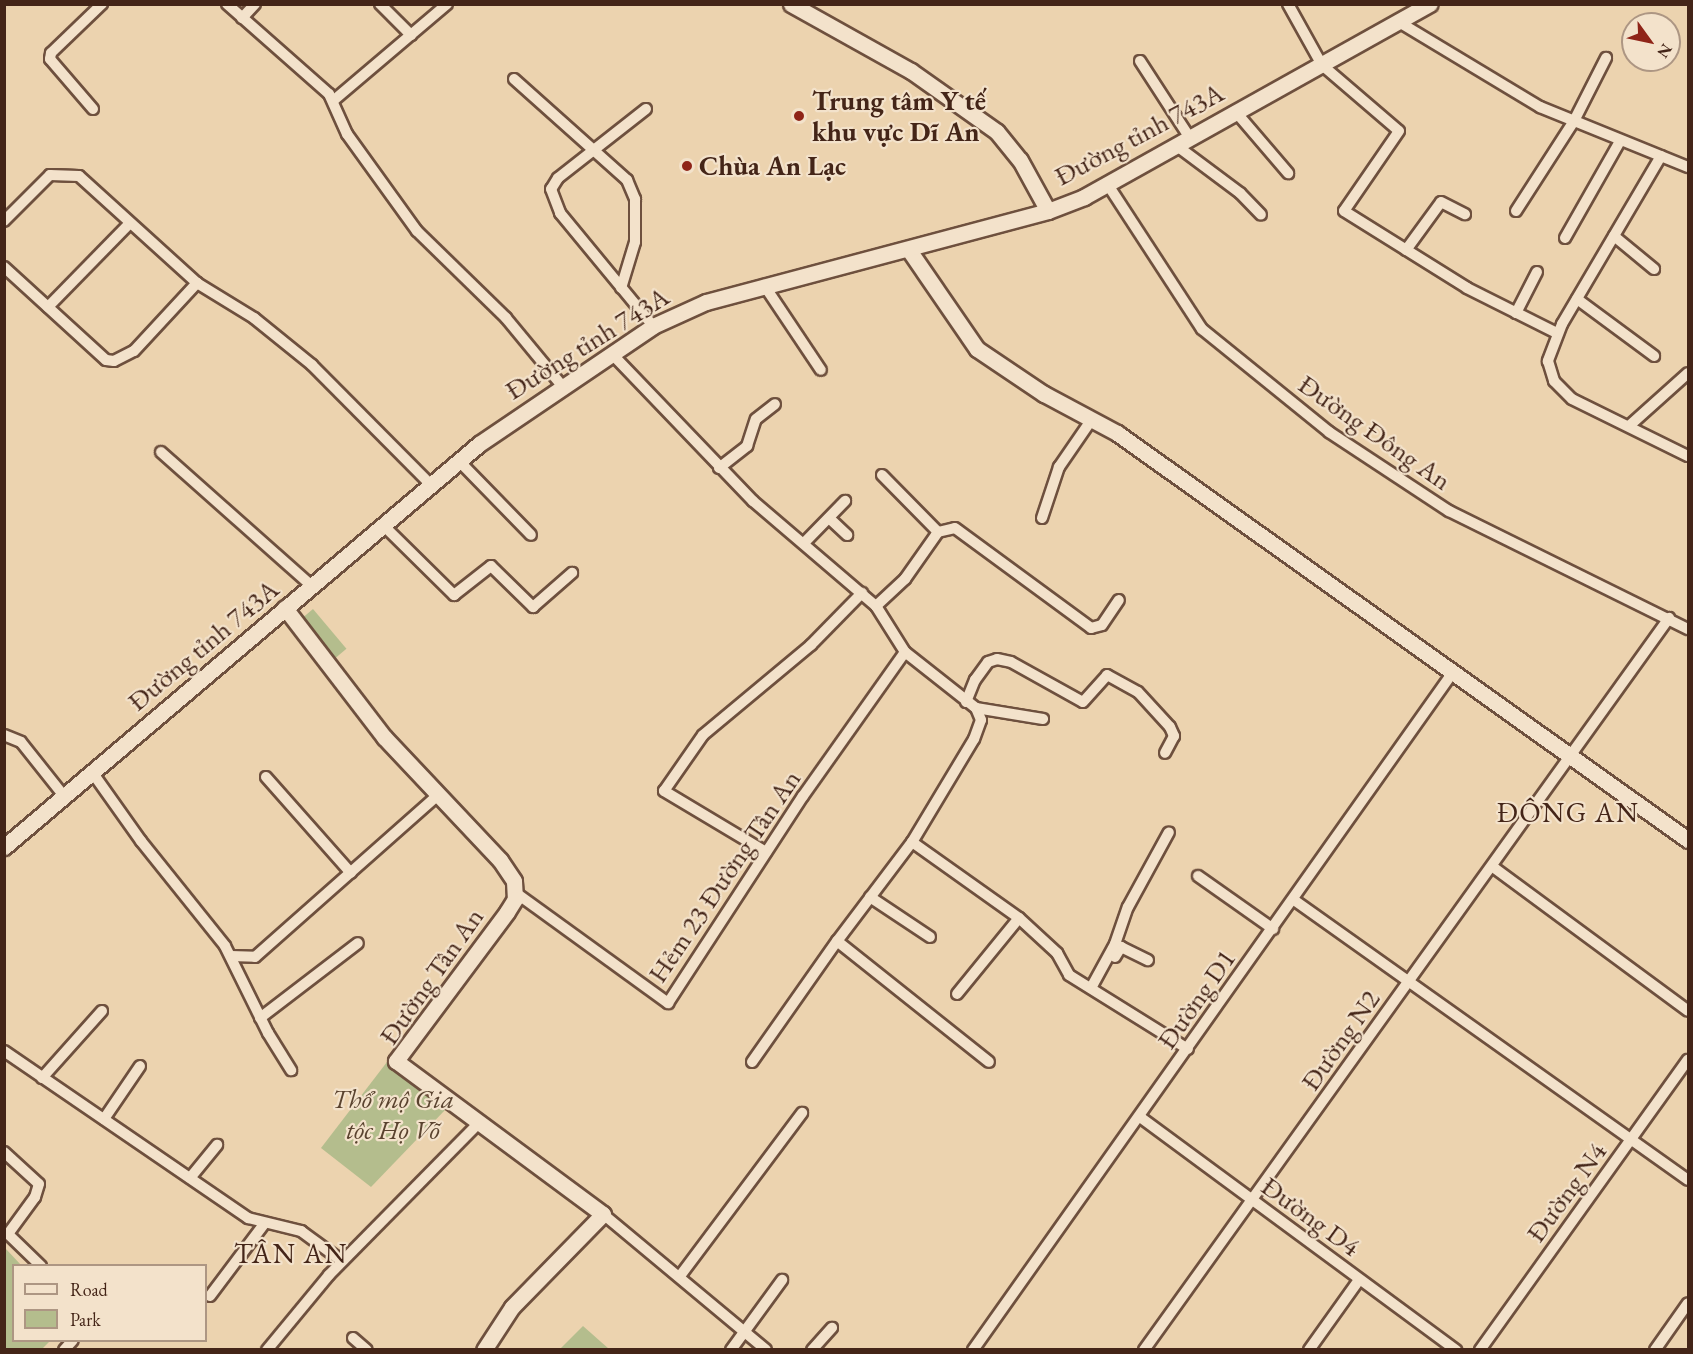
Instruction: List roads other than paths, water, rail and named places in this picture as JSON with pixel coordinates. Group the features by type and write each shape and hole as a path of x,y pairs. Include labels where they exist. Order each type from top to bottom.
{"main road":[{"path":"791,4 911,71 997,132 1020,160 1048,211"},
{"name":"Đường tỉnh 743A","path":"4,847 495,432 564,388 653,326 706,302 764,285 909,250 1048,211 1108,185 1235,111 1430,4"},
{"path":"909,250 977,348 1044,394 1117,433 1203,498 1689,840"},
{"name":"Đường Tân An","path":"285,608 367,716 508,870 516,893 489,939 396,1061 603,1214"},
{"path":"484,1350 512,1307 603,1214"}],"street":[{"path":"93,109 50,59 51,53 102,4"},
{"path":"227,4 334,100 347,134 417,231 506,318 564,388"},
{"path":"242,18 255,4"},
{"path":"380,4 411,35"},
{"path":"334,100 447,4"},
{"path":"1288,4 1322,65 1399,131 1344,211 1516,313 1557,333"},
{"path":"1400,22 1540,107 1689,167"},
{"path":"1516,211 1574,121 1606,58"},
{"path":"1140,61 1184,142 1261,215"},
{"path":"514,79 627,180 635,199 634,248 623,273 621,289"},
{"path":"646,109 558,178 552,194 560,213 653,326"},
{"path":"1235,111 1288,173"},
{"path":"1565,238 1620,141"},
{"path":"1661,156 1557,333 1548,361 1550,372 1562,391 1591,410 1689,456"},
{"path":"4,221 39,183 58,173 79,176 197,283 214,290 284,340 431,485"},
{"name":"Đường Đông An","path":"1108,185 1202,328 1329,432 1449,511 1689,629"},
{"path":"1406,249 1441,202 1465,214"},
{"path":"48,307 130,222"},
{"path":"1614,236 1654,269"},
{"path":"4,267 106,360 114,361 134,351 197,283"},
{"path":"1516,313 1537,272"},
{"path":"764,285 821,370"},
{"path":"1577,299 1654,356"},
{"path":"612,354 719,468 876,606 905,652 976,708 1043,719"},
{"path":"1629,426 1689,373"},
{"path":"719,468 747,446 756,419 775,404"},
{"path":"1042,518 1059,467 1092,419"},
{"path":"161,452 312,586"},
{"path":"459,461 531,535"},
{"path":"882,475 938,532"},
{"path":"804,543 846,501"},
{"path":"829,518 848,535"},
{"path":"383,525 454,595 491,566 533,607 572,573"},
{"path":"876,606 905,579 938,532 955,528 966,532 1091,628 1102,625 1119,600"},
{"path":"766,852 664,791 702,735 811,645 862,593"},
{"name":"Đường N2","path":"1144,1350 1253,1202 1669,618"},
{"name":"Hẻm 23 Đường Tân An","path":"516,893 668,1003 766,852 905,652"},
{"path":"966,702 975,680 988,662 997,659 1011,662 1083,702 1107,675 1138,692 1170,727 1174,736 1165,753"},
{"name":"Đường D1","path":"973,1350 975,1342 1140,1118 1453,672"},
{"path":"752,1062 837,941 912,842 974,739 981,720 976,708"},
{"path":"4,735 21,742 64,796"},
{"path":"92,772 231,956 260,1018 291,1070"},
{"path":"266,777 351,873"},
{"path":"231,956 255,957 438,795"},
{"path":"1094,990 1115,944 1128,907 1169,832"},
{"path":"912,842 1019,918 1057,953 1069,975 1188,1049"},
{"path":"1493,867 1689,1011"},
{"path":"1198,876 1273,929"},
{"path":"870,897 930,937"},
{"path":"1294,900 1689,1180"},
{"path":"957,994 1019,918"},
{"path":"837,941 989,1062"},
{"path":"260,1018 358,942"},
{"path":"1094,990 1121,946 1148,960"},
{"path":"42,1078 102,1011"},
{"path":"4,1051 248,1218 264,1224 285,1224 301,1230 342,1261"},
{"name":"Đường N4","path":"1480,1350 1689,1060"},
{"path":"104,1119 140,1066"},
{"path":"680,1276 802,1113"},
{"name":"Đường D4","path":"1140,1118 1455,1350"},
{"path":"267,1350 342,1261 479,1123"},
{"path":"190,1178 217,1145"},
{"path":"4,1152 39,1184 35,1197 8,1234 38,1264"},
{"path":"603,1214 766,1350"},
{"path":"210,1296 264,1224"},
{"path":"731,1350 783,1280"},
{"path":"1309,1350 1359,1280"},
{"path":"1655,1350 1689,1303"},
{"path":"812,1350 832,1328"},
{"path":"353,1338 367,1350"}],"place":[{"name":"Trung tâm Y tế khu vực Dĩ An","path":"799,116"},
{"name":"Chùa An Lạc","path":"687,166"}],"district":[{"name":"ĐÔNG AN","path":"1568,812"},
{"name":"TÂN AN","path":"291,1253"}],"park label":[{"name":"Thổ mộ Gia tộc Họ Võ","path":"393,1114"}]}
